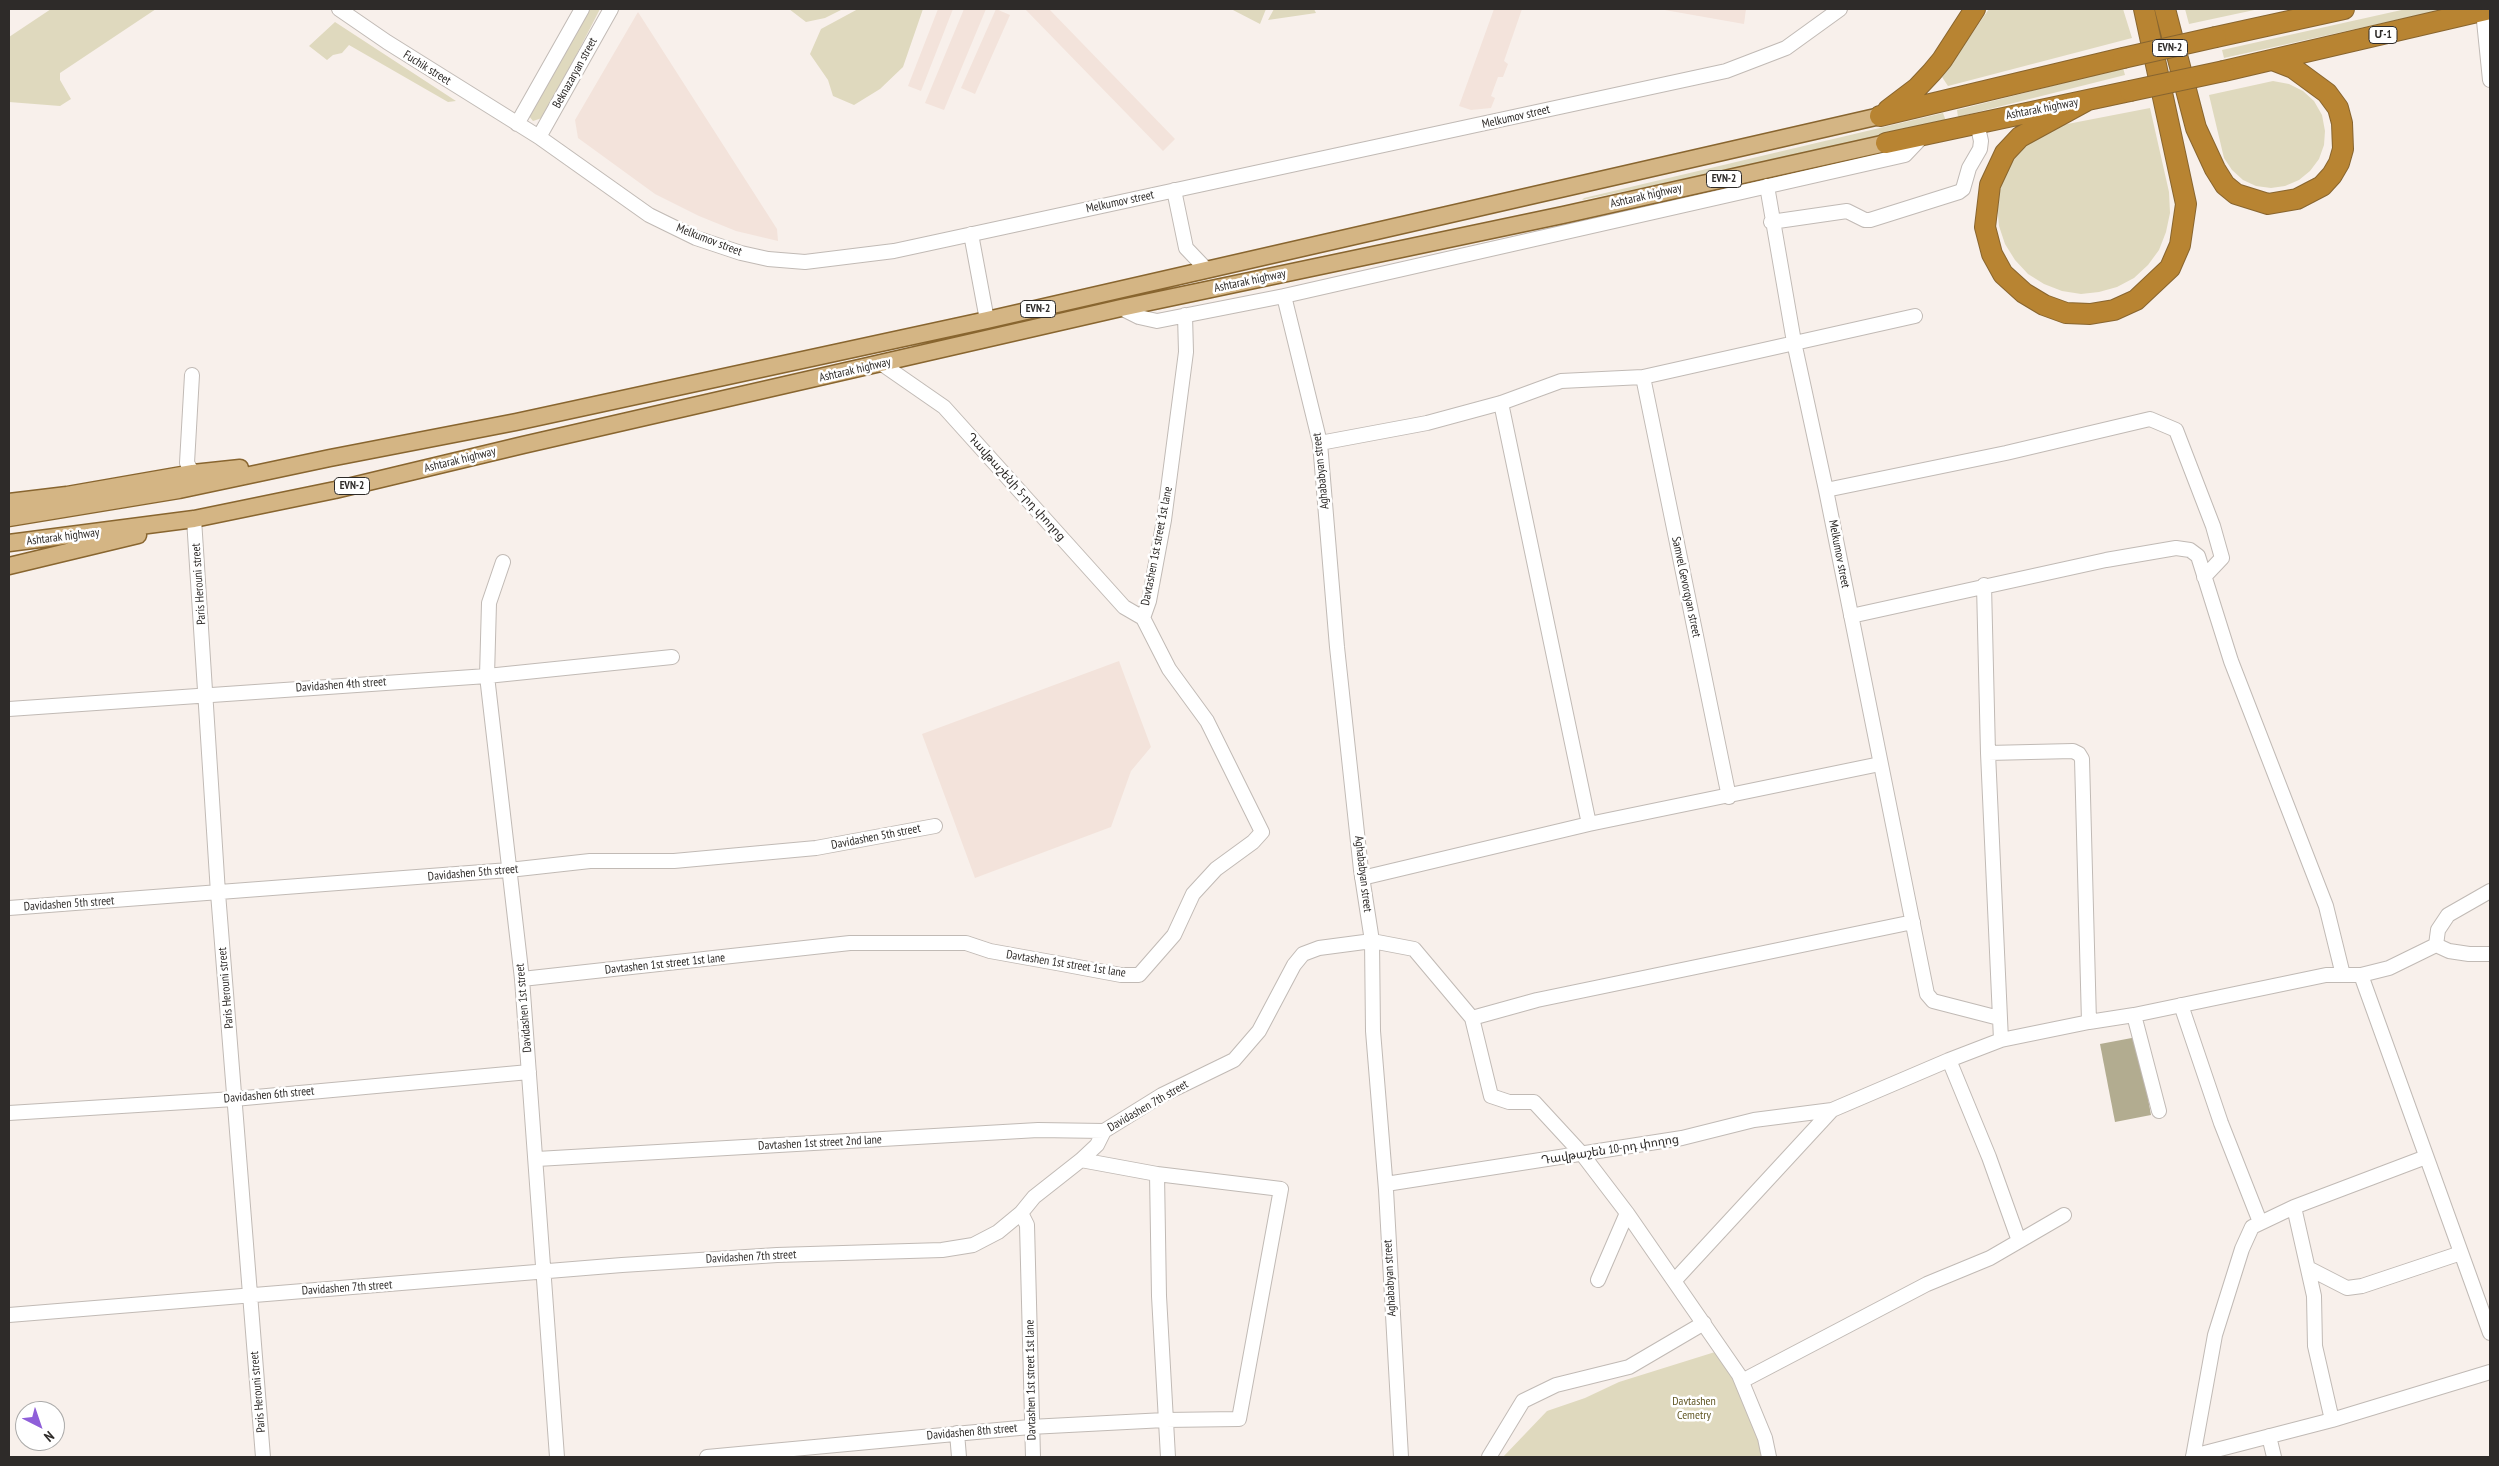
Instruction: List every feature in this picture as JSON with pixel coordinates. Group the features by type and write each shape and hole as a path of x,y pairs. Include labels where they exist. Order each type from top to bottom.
{"highway":[{"path":"1880,116 1917,88 1932,72 1975,9"},
{"path":"2086,100 2020,137 2005,153 1990,184 1984,227 1992,254 2003,274 2024,293 2051,308 2066,313 2090,314 2114,310 2136,300 2170,268 2180,245 2186,204 2144,9"},
{"path":"2165,9 2196,128 2215,169 2225,185 2236,194 2268,204 2297,199 2322,186 2336,169 2343,149 2342,124 2338,108 2327,93 2293,68 2276,60"},
{"name":"Ashtarak highway","path":"1880,116 2123,58 2344,9"},
{"name":"Ashtarak highway","path":"1886,142 2224,72 2486,10"}],"main road":[{"name":"Ashtarak highway","path":"9,518 179,490 330,458 516,422 988,320 1880,116"},
{"name":"Ashtarak highway","path":"9,543 187,520 335,490 1121,308 1563,215 1886,142"},
{"path":"1558,190 1563,215"},
{"path":"516,422 523,445"},
{"path":"9,502 67,495 193,473 330,458"},
{"path":"9,566 120,541 187,520"}],"street":[{"name":"Fuchik street","path":"339,9 387,42 517,124"},
{"name":"Beknazaryan street","path":"517,124 582,9"},
{"name":"Beknazaryan street","path":"539,137 611,9"},
{"name":"Melkumov street","path":"517,124 539,137 649,215 696,238 741,253 768,259 805,262 830,260 894,251 1726,71 1786,48 1840,9"},
{"path":"2486,10 2490,80"},
{"path":"1771,222 1847,211 1865,220 1870,220 1959,192 1963,189 1969,168 1980,149 1981,141 1977,122"},
{"path":"1121,308 1148,320 1158,321 1284,296 1905,155 1926,134"},
{"name":"Melkumov street","path":"1767,186 1771,222 1794,342 1826,490 1927,994 1933,1000 2000,1018"},
{"path":"1174,190 1186,248 1207,270"},
{"path":"971,234 988,320"},
{"name":"Aghababyan street","path":"1284,296 1320,443 1337,647 1362,878 1372,941 1373,1031 1386,1184 1401,1457"},
{"name":"Davtashen 1st street 1st lane","path":"522,980 850,943 966,943 990,951 1122,975 1140,975 1174,935 1193,894 1216,869 1253,842 1262,832 1207,721 1170,669 1143,618 1149,601 1164,520 1186,352 1186,315"},
{"path":"1320,443 1427,423 1501,403 1560,381 1642,377 1915,316"},
{"name":"Դավթաշենի 5-րդ փողոց","path":"882,364 944,406 1124,607 1143,618"},
{"path":"192,375 187,463 193,473"},
{"name":"Samvel Gevorqyan street","path":"1642,377 1729,797"},
{"path":"1501,403 1589,824"},
{"path":"1826,490 2006,453 2150,419 2176,430 2214,526 2222,558 2204,577"},
{"name":"Paris Herouni street","path":"187,520 206,694 218,893 263,1457"},
{"path":"1851,616 1984,585 2176,548 2190,550 2198,556 2231,661 2326,906 2343,975"},
{"name":"Davidashen 1st street","path":"503,562 488,603 487,676 522,980 537,1159 557,1457"},
{"path":"1984,585 1988,753 2001,1040"},
{"name":"Davidashen 4th street","path":"9,709 487,676 672,657"},
{"path":"1988,753 2073,751 2079,754 2082,759 2089,1022"},
{"path":"1362,878 1589,824 1729,797 1880,764"},
{"name":"Davidashen 5th street","path":"9,908 509,870 590,861 674,861 816,848 935,826"},
{"path":"2436,945 2438,930 2448,915 2490,891"},
{"path":"1769,1457 1765,1438 1742,1381 1627,1213 1582,1154 1534,1102 1509,1102 1491,1096 1472,1018 1537,1000 1913,922"},
{"name":"Davidashen 7th street","path":"9,1315 544,1273 622,1265 767,1256 942,1250 973,1246 998,1232 1021,1213 1034,1197 1081,1160 1097,1145 1104,1130 1162,1095 1234,1060 1259,1031 1294,965 1304,954 1319,948 1372,941 1414,949 1472,1018"},
{"path":"2436,945 2449,951 2469,954 2490,954"},
{"path":"1674,1280 1832,1110 2001,1040 2134,1015 2326,975 2361,975 2389,968 2436,945"},
{"path":"2361,975 2490,1333"},
{"path":"2181,1005 2221,1123 2260,1222"},
{"path":"2134,1015 2159,1111"},
{"path":"1949,1060 1989,1157 2019,1241"},
{"name":"Davidashen 6th street","path":"9,1113 234,1099 529,1072"},
{"name":"Դավթաշեն 10-րդ փողոց","path":"1386,1184 1682,1138 1754,1120 1832,1110"},
{"name":"Davtashen 1st street 2nd lane","path":"537,1159 1038,1130 1104,1130"},
{"path":"2426,1157 2294,1207 2252,1227 2242,1249 2215,1335 2193,1457 2332,1420 2490,1372"},
{"path":"1081,1160 1157,1174 1159,1296 1168,1457"},
{"name":"Davidashen 8th street","path":"707,1457 1030,1426 1239,1419 1281,1189 1157,1174"},
{"path":"2294,1207 2314,1296 2315,1346 2332,1420"},
{"name":"Davtashen 1st street 1st lane","path":"1021,1213 1027,1225 1030,1426 1033,1457"},
{"path":"1598,1280 1627,1213"},
{"path":"1742,1381 1927,1284 1990,1258 2064,1215"},
{"path":"2308,1268 2347,1288 2362,1286 2462,1253"},
{"path":"1489,1457 1523,1400 1556,1385 1629,1367 1704,1323"},
{"path":"957,1433 959,1457"},
{"path":"2269,1436 2274,1457"}],"shaded area":[{"path":"938,9 953,9 921,91 908,86"},
{"path":"964,9 986,9 944,110 925,103"},
{"path":"996,9 1010,15 975,94 961,88"},
{"path":"1025,9 1049,9 1175,139 1163,151"},
{"path":"1494,9 1522,9 1504,61 1508,64 1503,77 1498,77 1491,96 1495,98 1491,108 1471,110 1459,106"},
{"path":"1659,9 1746,9 1744,24"},
{"path":"638,12 777,229 778,241 736,231 699,216 655,194 578,138 575,120"},
{"path":"1119,661 1151,747 1131,771 1111,827 975,878 922,734"},
{"path":"2137,1037 2151,1115 2115,1122 2100,1044"}],"green space":[{"path":"51,9 156,9 60,73 60,80 71,99 60,106 9,102 9,37"},
{"path":"585,9 600,9 547,112 542,118 533,121 528,115"},
{"path":"789,9 843,9 825,18 806,22"},
{"path":"858,9 923,9 903,67 880,89 854,105 833,96 828,80 810,54 821,29"},
{"path":"1231,9 1266,9 1260,24"},
{"path":"1274,9 1314,9 1316,13 1268,20"},
{"path":"1989,9 2123,9 2132,38 1948,86 1942,77"},
{"path":"2185,9 2259,9 2189,24"},
{"path":"2406,9 2446,9 2224,58 2222,50"},
{"path":"335,22 456,101 448,102 349,45 342,53 333,55 327,60 309,46"},
{"path":"2123,68 2125,75 1958,117 1957,110"},
{"path":"2273,81 2289,84 2303,91 2314,101 2322,115 2325,131 2324,145 2319,159 2310,171 2299,180 2285,186 2271,188 2256,186 2243,180 2232,170 2224,158 2209,95"},
{"path":"2150,108 2169,192 2170,213 2166,232 2159,250 2148,265 2134,278 2117,287 2081,294 2062,291 2044,284 2028,274 2015,260 2005,244 1999,226 1997,205 2001,185 2009,165 2021,148 2038,135 2057,126"},
{"path":"1943,113 1946,121 1817,152 1582,200 1584,198"},
{"name":"Davtashen Cemetry","path":"1715,1352 1752,1407 1767,1457 1503,1457 1547,1411 1585,1398 1619,1382"}]}
